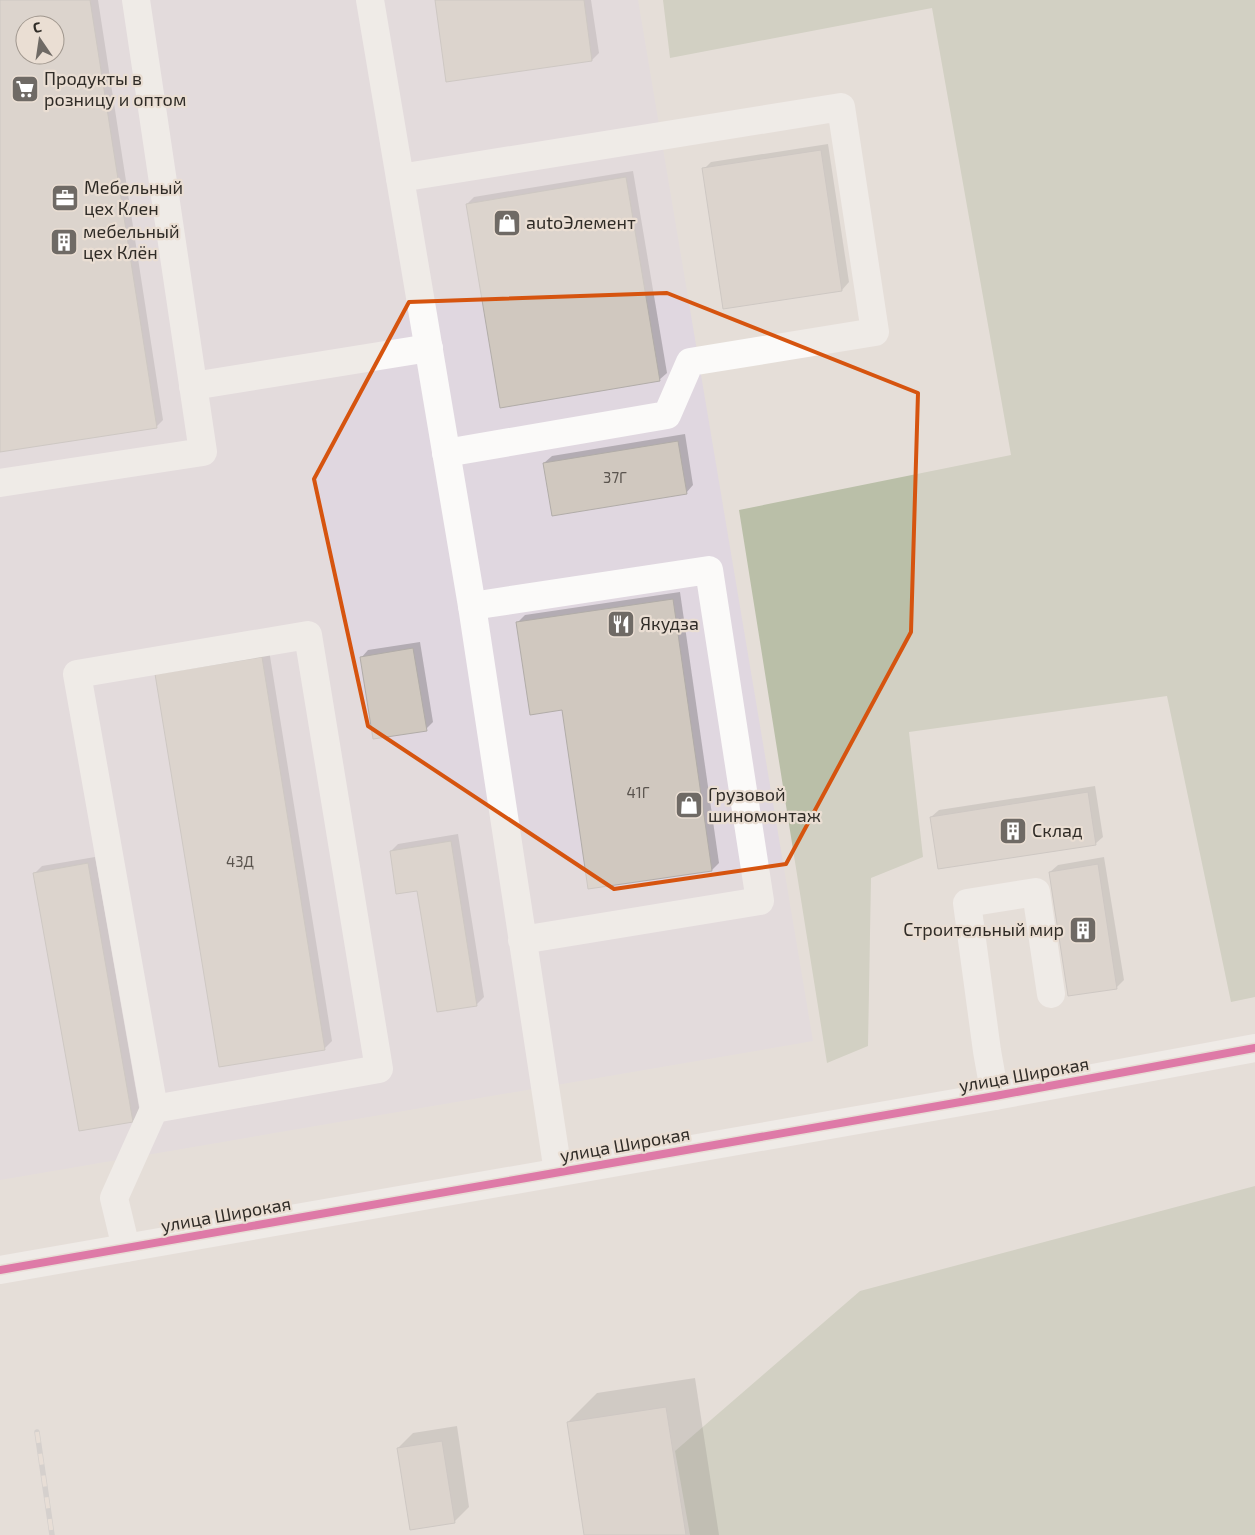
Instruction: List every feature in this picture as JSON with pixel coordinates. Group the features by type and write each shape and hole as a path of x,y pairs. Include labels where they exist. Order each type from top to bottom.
{"street":[{"path":"0,483 203,452 136,0"},
{"path":"370,0 472,606 558,1172"},
{"path":"400,178 842,107 875,332 690,362 667,414 446,453"},
{"path":"193,386 429,348"},
{"path":"472,606 709,570 760,901 522,940"},
{"path":"126,1248 114,1198 154,1109 77,674 308,635 379,1069 154,1109"},
{"path":"995,1096 966,903 1036,892 1051,994"},
{"name":"улица Широкая","path":"0,1270 995,1096 1255,1048"}],"highlighted area":[{"path":"667,293 918,393 911,632 786,864 614,889 368,726 314,479 409,302"}],"shaded area":[{"path":"0,0 638,0 813,1041 0,1180"}],"green space":[{"path":"663,0 1255,0 1255,997 1231,1002 1167,696 909,732 923,857 871,878 868,1046 827,1063 739,510 1011,455 932,8 670,58"},
{"path":"1255,1186 1255,1535 690,1535 675,1451 860,1291"}],"building":[{"name":"мебельный цех Клён","path":"0,0 90,0 157,428 0,452"},
{"path":"435,0 584,0 592,61 446,82"},
{"path":"821,150 842,291 723,309 702,168"},
{"path":"626,177 660,381 500,408 466,204"},
{"path":"678,441 687,494 552,516 543,463"},
{"path":"673,599 712,871 588,889 562,710 530,715 516,622"},
{"path":"413,648 427,731 373,739 360,657"},
{"path":"262,657 325,1050 219,1067 155,674"},
{"name":"Склад","path":"1088,792 1096,845 938,869 930,817"},
{"path":"451,841 477,1006 437,1012 417,891 396,894 390,851"},
{"path":"88,863 133,1122 79,1131 33,873"},
{"name":"Строительный мир","path":"1098,864 1117,989 1068,996 1049,872"},
{"path":"666,1407 686,1535 584,1535 567,1422"},
{"path":"442,1441 455,1523 410,1530 397,1448"}],"railway":[{"path":"37,1432 52,1535"}],"cycle path":[{"path":"0,1270 995,1096 1255,1048"}],"place":[{"name":"Продукты в розницу и оптом","path":"25,89"},
{"name":"Мебельный цех Клен","path":"65,198"},
{"name":"autoЭлемент","path":"507,223"},
{"name":"мебельный цех Клён","path":"64,242"},
{"name":"Якудза","path":"621,624"},
{"name":"Грузовой шиномонтаж","path":"689,805"},
{"name":"Склад","path":"1013,831"},
{"name":"Строительный мир","path":"1083,930"}]}
